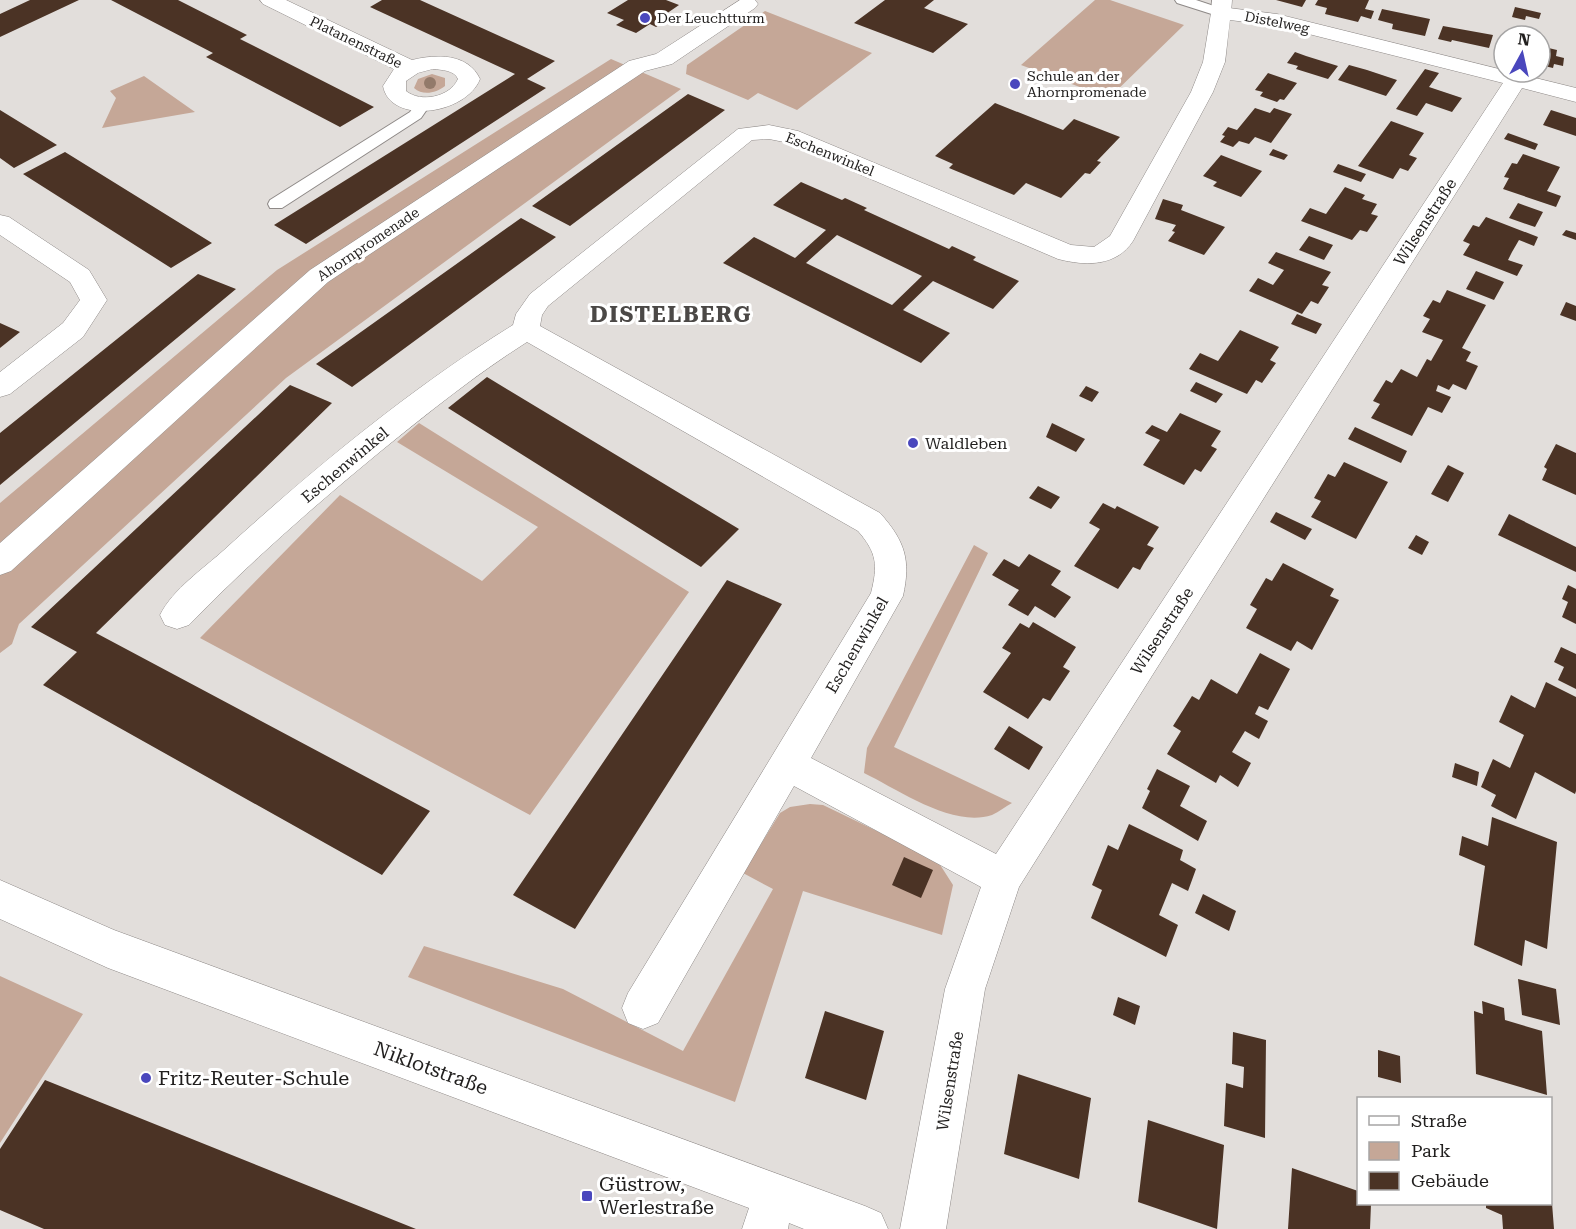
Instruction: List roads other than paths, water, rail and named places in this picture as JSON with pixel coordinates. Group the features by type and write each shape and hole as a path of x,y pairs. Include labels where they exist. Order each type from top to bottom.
{"street":[{"name":"Platanenstraße","path":"270,0 410,68"},
{"name":"Ahornpromenade","path":"0,562 319,276 636,66 664,59 748,4"},
{"name":"Distelweg","path":"1120,241 1202,92 1214,62 1221,7 1492,74"},
{"path":"445,63 456,65 468,76 469,82 458,96 447,101 422,105 402,100 393,89 397,77 410,68 445,63"},
{"name":"Wilsenstraße","path":"923,1229 965,989 1003,878 1513,84"},
{"name":"Distelweg","path":"1532,84 1576,95"},
{"name":"Eschenwinkel","path":"177,615 316,488 445,383 526,330 529,314 539,300 746,134 769,132 790,136 1067,253 1099,256 1120,241"},
{"path":"0,223 80,276 94,300 73,330 0,387"},
{"name":"Eschenwinkel","path":"526,330 869,522 885,538 893,569 887,596 642,1008"},
{"path":"788,764 1003,878"},
{"name":"Niklotstraße","path":"0,898 108,948 770,1212 865,1229"}],"lane":[{"path":"1182,0 1221,7"},
{"path":"276,204 416,116 422,105"}],"place":[{"name":"Der Leuchtturm","path":"645,18"},
{"name":"Schule an der Ahornpromenade","path":"1015,84"},
{"name":"Waldleben","path":"913,443"},
{"name":"Fritz-Reuter-Schule","path":"146,1078"},
{"name":"Güstrow, Werlestraße","path":"587,1196"}],"district":[{"name":"DISTELBERG","path":"671,314"}]}
